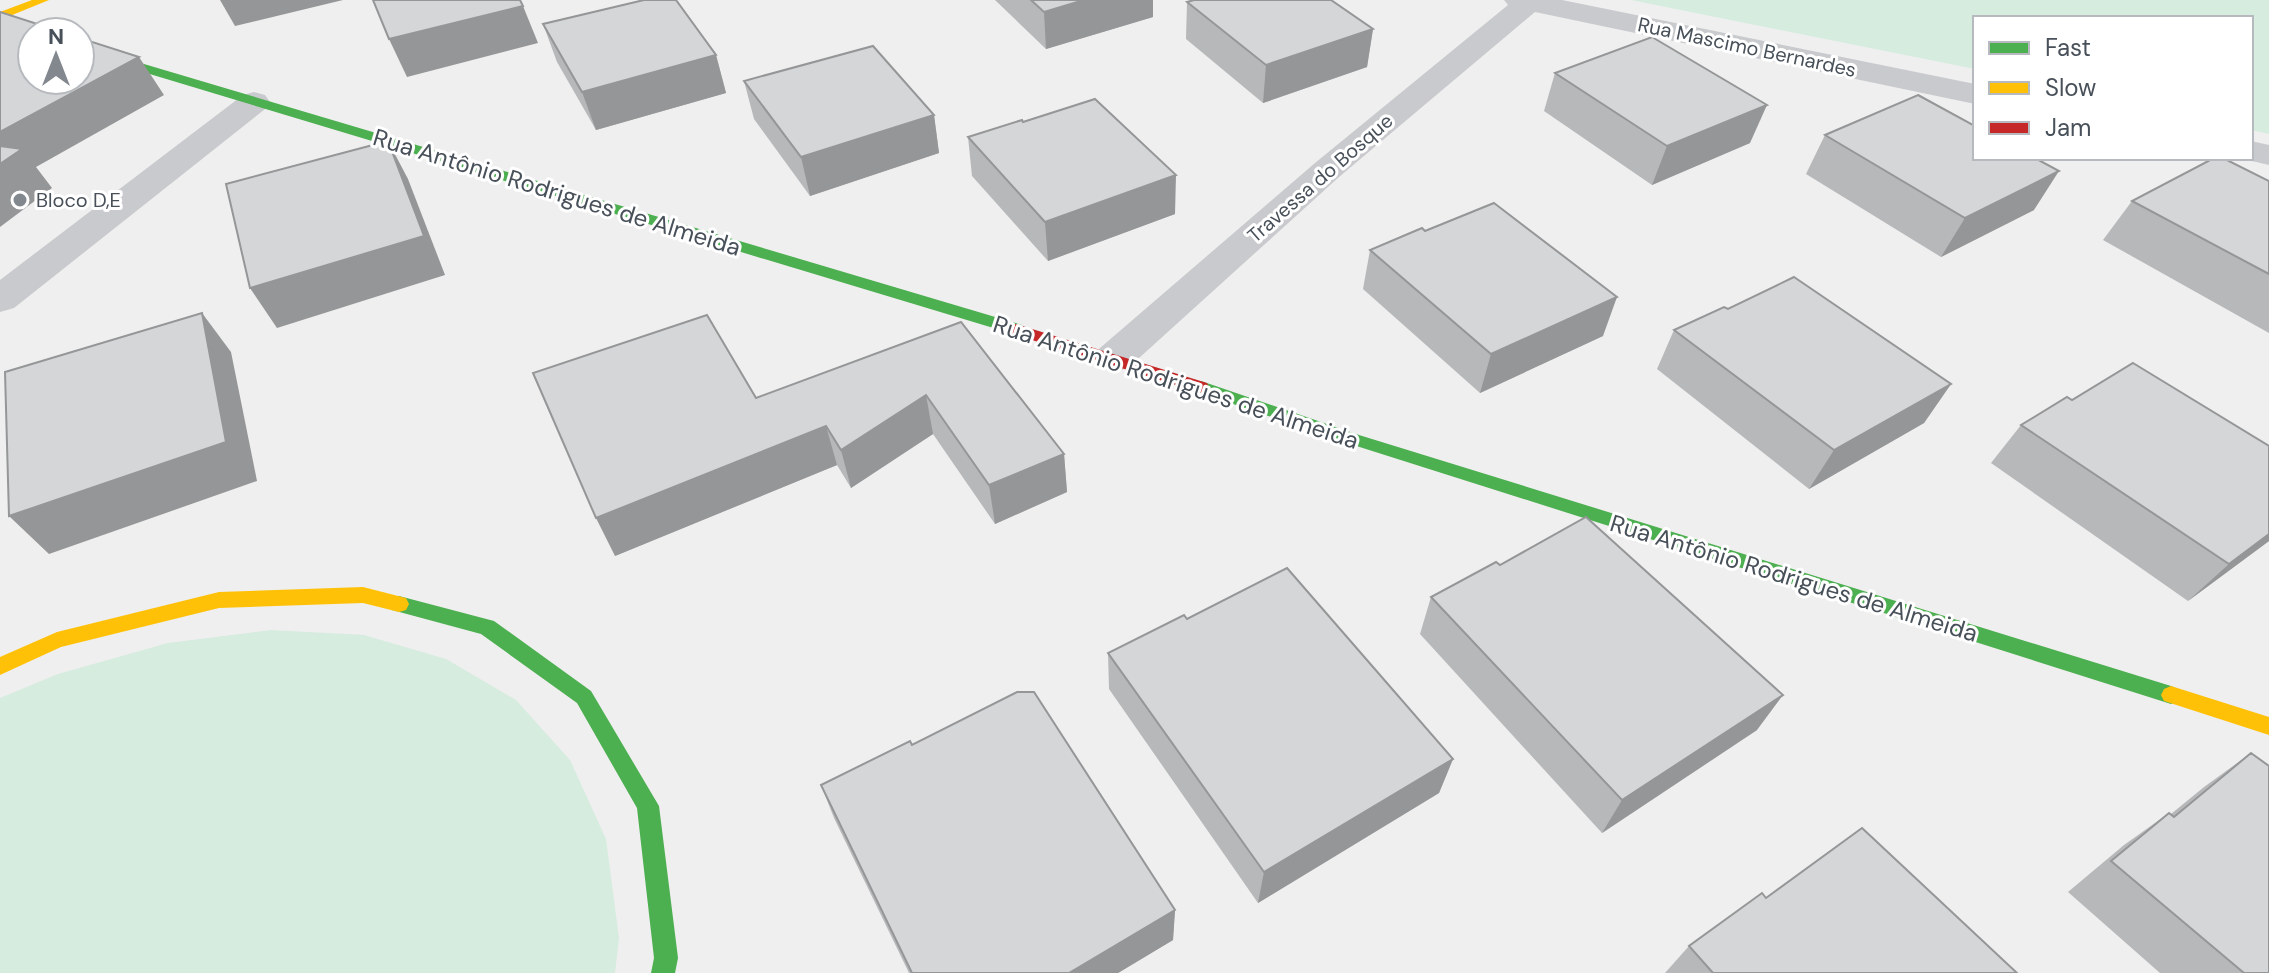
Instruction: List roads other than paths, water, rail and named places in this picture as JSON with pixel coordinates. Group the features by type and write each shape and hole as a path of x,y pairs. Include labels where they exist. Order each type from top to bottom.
{"street":[{"path":"0,16 43,0"},
{"name":"Rua Mascimo Bernardes","path":"1524,1 1973,94"},
{"name":"Travessa do Bosque","path":"1114,358 1524,1"},
{"name":"Rua Antônio Rodrigues de Almeida","path":"96,54 1114,358 1368,444 2269,726"},
{"path":"0,299 254,102"},
{"path":"0,666 57,640 219,600 363,595 487,627 584,697 648,806 666,958 663,973"}],"place":[{"name":"Bloco D,E","path":"20,200"}]}
